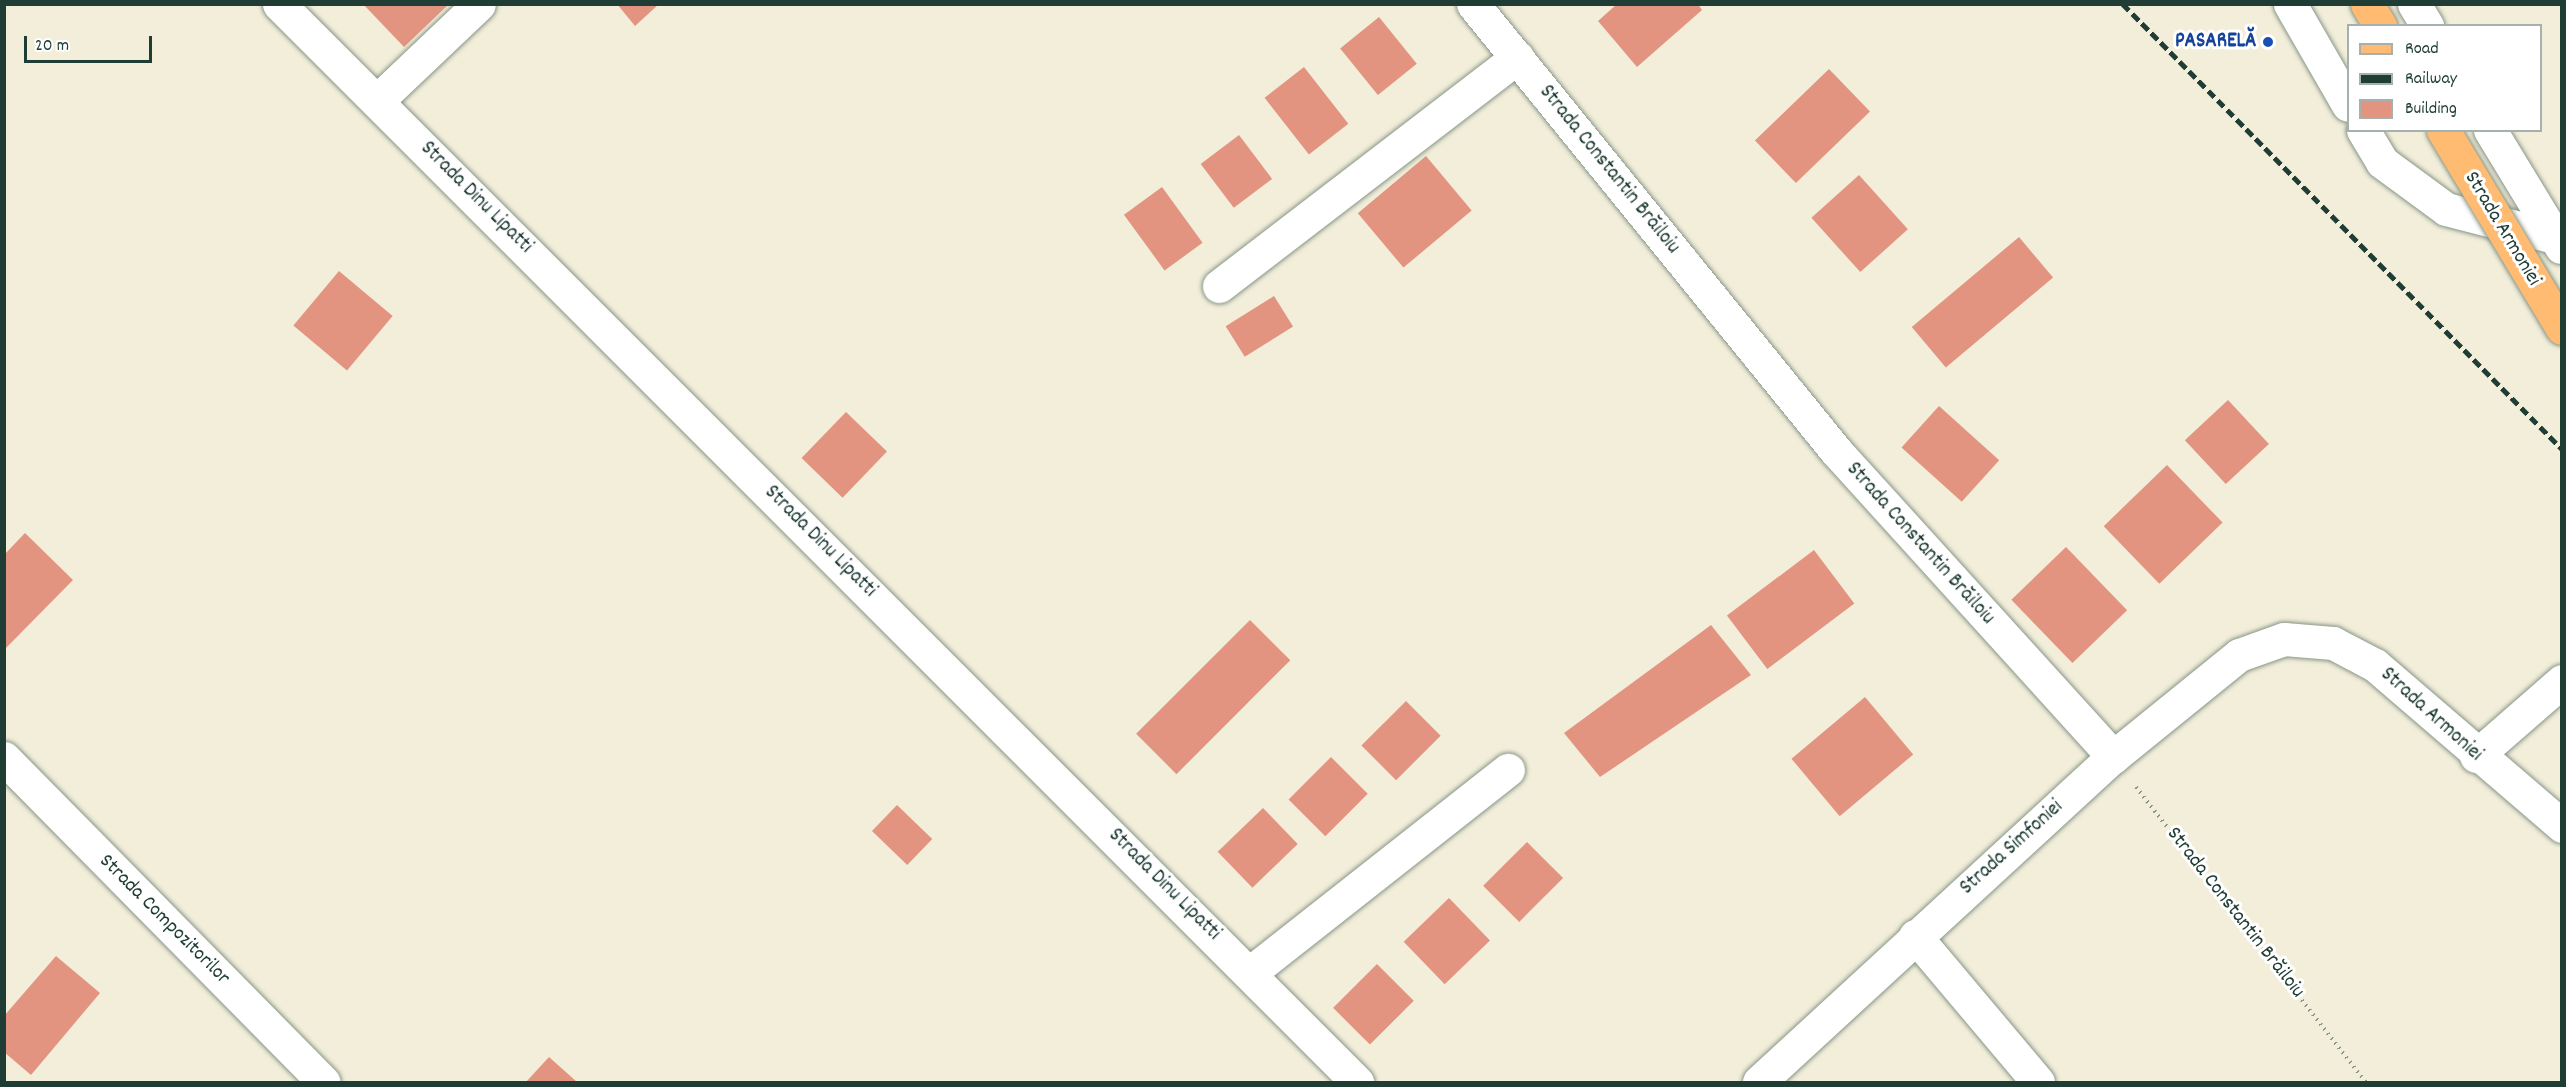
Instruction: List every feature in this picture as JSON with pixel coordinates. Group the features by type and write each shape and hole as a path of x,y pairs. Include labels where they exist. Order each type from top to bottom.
{"main road":[{"path":"2367,4 2379,24"},
{"name":"Strada Armoniei","path":"2444,132 2562,328"}],"street":[{"name":"Strada Dinu Lipatti","path":"279,4 378,100 1251,972 1357,1083"},
{"path":"378,100 479,4"},
{"name":"Strada Constantin Brăiloiu","path":"1473,4 1836,451 2113,757"},
{"path":"2290,4 2347,102"},
{"path":"2414,4 2426,24"},
{"path":"1219,286 1517,57"},
{"path":"2364,132 2382,162 2446,209 2558,242"},
{"path":"2491,132 2558,242"},
{"name":"Strada Simfoniei","path":"1759,1083 1915,936 2113,757 2239,655 2284,639"},
{"name":"Strada Armoniei","path":"2284,639 2333,643 2375,665 2476,756 2562,826"},
{"path":"2476,756 2562,681"},
{"name":"Strada Compozitorilor","path":"4,758 324,1083"},
{"path":"1251,972 1508,770"},
{"path":"1915,936 2038,1083"}],"path":[{"name":"Strada Constantin Brăiloiu","path":"2113,757 2366,1083"}],"building":[{"path":"363,4 449,4 404,47"},
{"path":"617,4 659,4 635,26"},
{"path":"1617,4 1698,4 1702,10 1637,67 1598,21"},
{"path":"1379,17 1417,64 1378,95 1340,48"},
{"path":"1304,67 1348,124 1309,155 1265,98"},
{"path":"1829,69 1870,111 1796,183 1755,141"},
{"path":"1239,135 1272,179 1234,208 1201,164"},
{"path":"1426,156 1472,210 1403,268 1358,213"},
{"path":"1859,175 1908,229 1860,272 1811,218"},
{"path":"1162,187 1203,243 1165,270 1124,215"},
{"path":"2019,237 2053,278 1946,368 1912,327"},
{"path":"339,271 393,316 347,370 293,325"},
{"path":"1274,296 1293,327 1245,357 1226,326"},
{"path":"2228,400 2269,444 2226,484 2185,440"},
{"path":"1939,406 1999,460 1962,502 1902,448"},
{"path":"846,412 887,452 843,498 802,458"},
{"path":"2167,465 2223,523 2159,584 2104,526"},
{"path":"25,533 73,580 4,650 4,555"},
{"path":"2066,547 2127,610 2072,663 2011,600"},
{"path":"1814,550 1854,604 1767,669 1727,616"},
{"path":"1250,620 1290,660 1176,774 1136,734"},
{"path":"1711,625 1751,675 1600,777 1564,733"},
{"path":"1865,697 1913,754 1840,816 1791,759"},
{"path":"1406,701 1441,736 1396,780 1361,746"},
{"path":"1331,757 1368,794 1325,836 1289,799"},
{"path":"897,805 932,839 907,865 872,831"},
{"path":"1263,808 1298,844 1252,888 1218,852"},
{"path":"1527,842 1563,878 1519,922 1483,886"},
{"path":"1449,898 1490,940 1445,984 1404,942"},
{"path":"56,956 100,993 31,1075 4,1052 4,1016"},
{"path":"1377,964 1414,1001 1370,1045 1333,1008"},
{"path":"549,1057 577,1082 526,1082"}],"railway":[{"path":"2123,4 2562,449"}],"place":[{"name":"PASARELĂ","path":"2268,42"}]}
